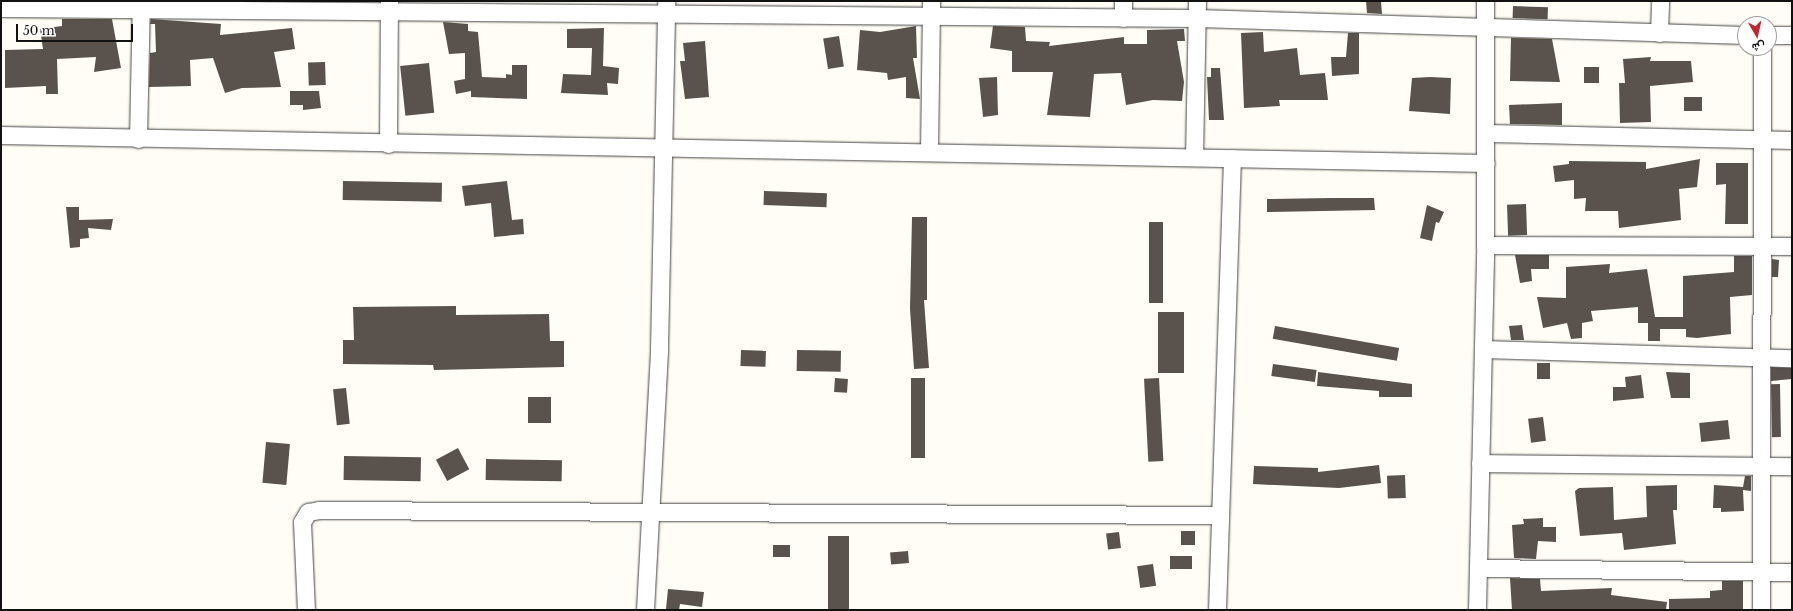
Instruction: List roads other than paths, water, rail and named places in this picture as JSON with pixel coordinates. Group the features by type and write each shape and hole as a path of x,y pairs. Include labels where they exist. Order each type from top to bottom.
{"street":[{"path":"1194,157 1197,1"},
{"path":"1477,610 1485,245 1485,1"},
{"path":"1659,32 1660,1"},
{"path":"1,8 141,5 389,5 666,8 1123,9 1197,18 1737,35"},
{"path":"138,139 141,5"},
{"path":"388,144 389,5"},
{"path":"645,610 652,514 665,147 666,8"},
{"path":"929,152 931,9"},
{"path":"1777,35 1792,34"},
{"path":"1761,610 1760,358 1763,245 1762,56"},
{"path":"1486,134 1792,140"},
{"path":"1,135 388,144 665,147 1486,163"},
{"path":"1217,610 1232,158"},
{"path":"1485,245 1792,246"},
{"path":"1483,349 1792,358"},
{"path":"1480,463 1792,466"},
{"path":"306,610 302,522 308,512 1220,515"},
{"path":"1478,568 1792,572"}]}
